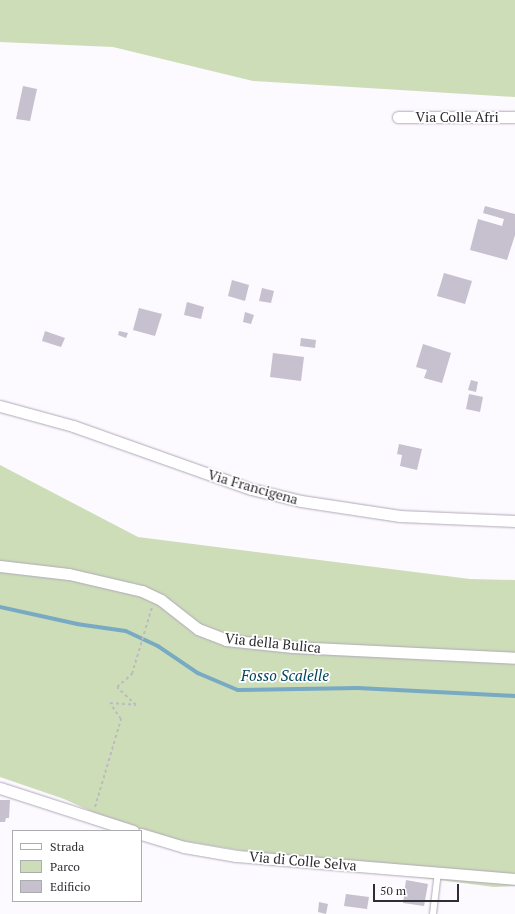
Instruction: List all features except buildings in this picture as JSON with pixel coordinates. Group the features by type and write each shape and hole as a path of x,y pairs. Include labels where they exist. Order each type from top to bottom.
{"street":[{"name":"Via Colle Afri","path":"398,117 515,117"},
{"name":"Via Francigena","path":"0,406 73,426 251,489 300,501 400,516 515,521"},
{"name":"Via della Bulica","path":"0,566 69,574 155,596 198,629 226,640 299,648 515,658"},
{"path":"0,788 130,830"},
{"name":"Via di Colle Selva","path":"142,834 189,848 236,856 515,879"}],"lane":[{"path":"432,914 438,872"}],"path":[{"path":"92,818 121,719 110,703 136,705 117,687 132,674 155,596"}],"green space":[{"path":"0,0 515,0 515,97 253,81 113,47 0,42"},
{"path":"0,465 138,537 470,579 515,580 515,886 494,887 354,869 142,834 142,830 132,830 64,799 0,777"}],"waterway":[{"name":"Fosso Scalelle","path":"0,607 77,624 126,631 158,646 198,673 238,690 358,688 515,696"}]}
